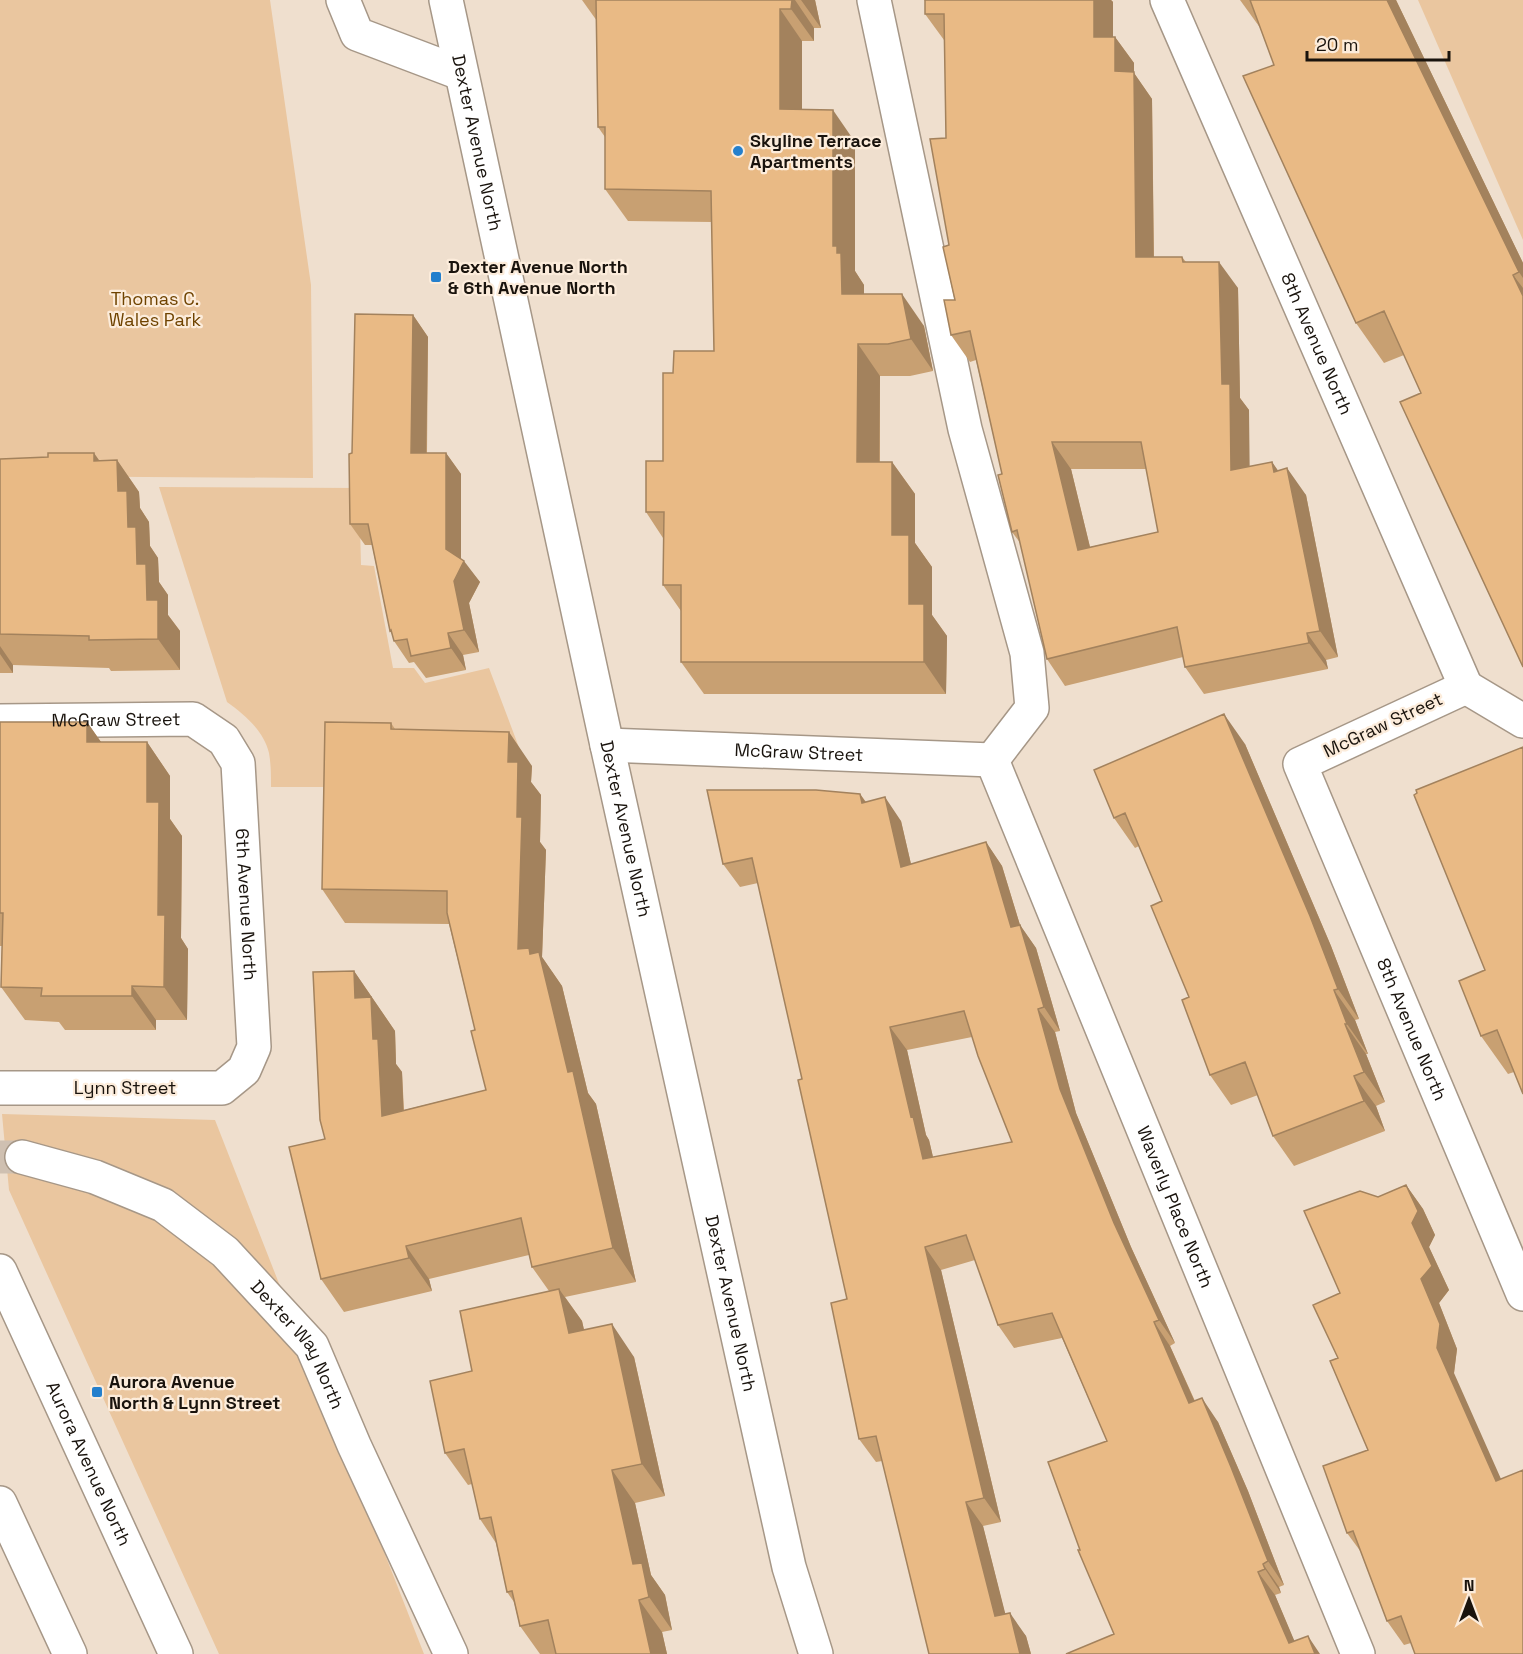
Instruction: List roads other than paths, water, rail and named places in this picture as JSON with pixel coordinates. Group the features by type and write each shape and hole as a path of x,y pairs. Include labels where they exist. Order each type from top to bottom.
{"main road":[{"path":"344,0 357,34 460,73"},
{"name":"Dexter Avenue North","path":"446,0 607,745 787,1556 816,1654"},
{"path":"874,0 965,429 1027,653 1032,708 992,760"},
{"name":"8th Avenue North","path":"1167,0 1466,687"},
{"path":"1466,687 1523,721"},
{"name":"McGraw Street","path":"1300,764 1466,687"},
{"name":"McGraw Street","path":"0,721 193,719 224,740"},
{"name":"6th Avenue North","path":"224,740 238,763 254,1047 244,1070"},
{"name":"McGraw Street","path":"607,745 992,760"},
{"name":"Waverly Place North","path":"992,760 1358,1654"},
{"name":"8th Avenue North","path":"1300,764 1523,1294"},
{"name":"Lynn Street","path":"0,1088 222,1088 244,1070"},
{"name":"Dexter Way North","path":"22,1157 96,1177 163,1205 225,1252 312,1346 354,1445 451,1654"},
{"name":"Aurora Avenue North","path":"0,1271 176,1654"},
{"path":"0,1503 70,1654"}],"tunnel":[{"path":"0,1157 22,1157"}],"place":[{"name":"Skyline Terrace Apartments","path":"738,151"},
{"name":"Dexter Avenue North & 6th Avenue North","path":"436,277"},
{"name":"Aurora Avenue North & Lynn Street","path":"97,1392"}],"park label":[{"name":"Thomas C. Wales Park","path":"155,309"}]}
